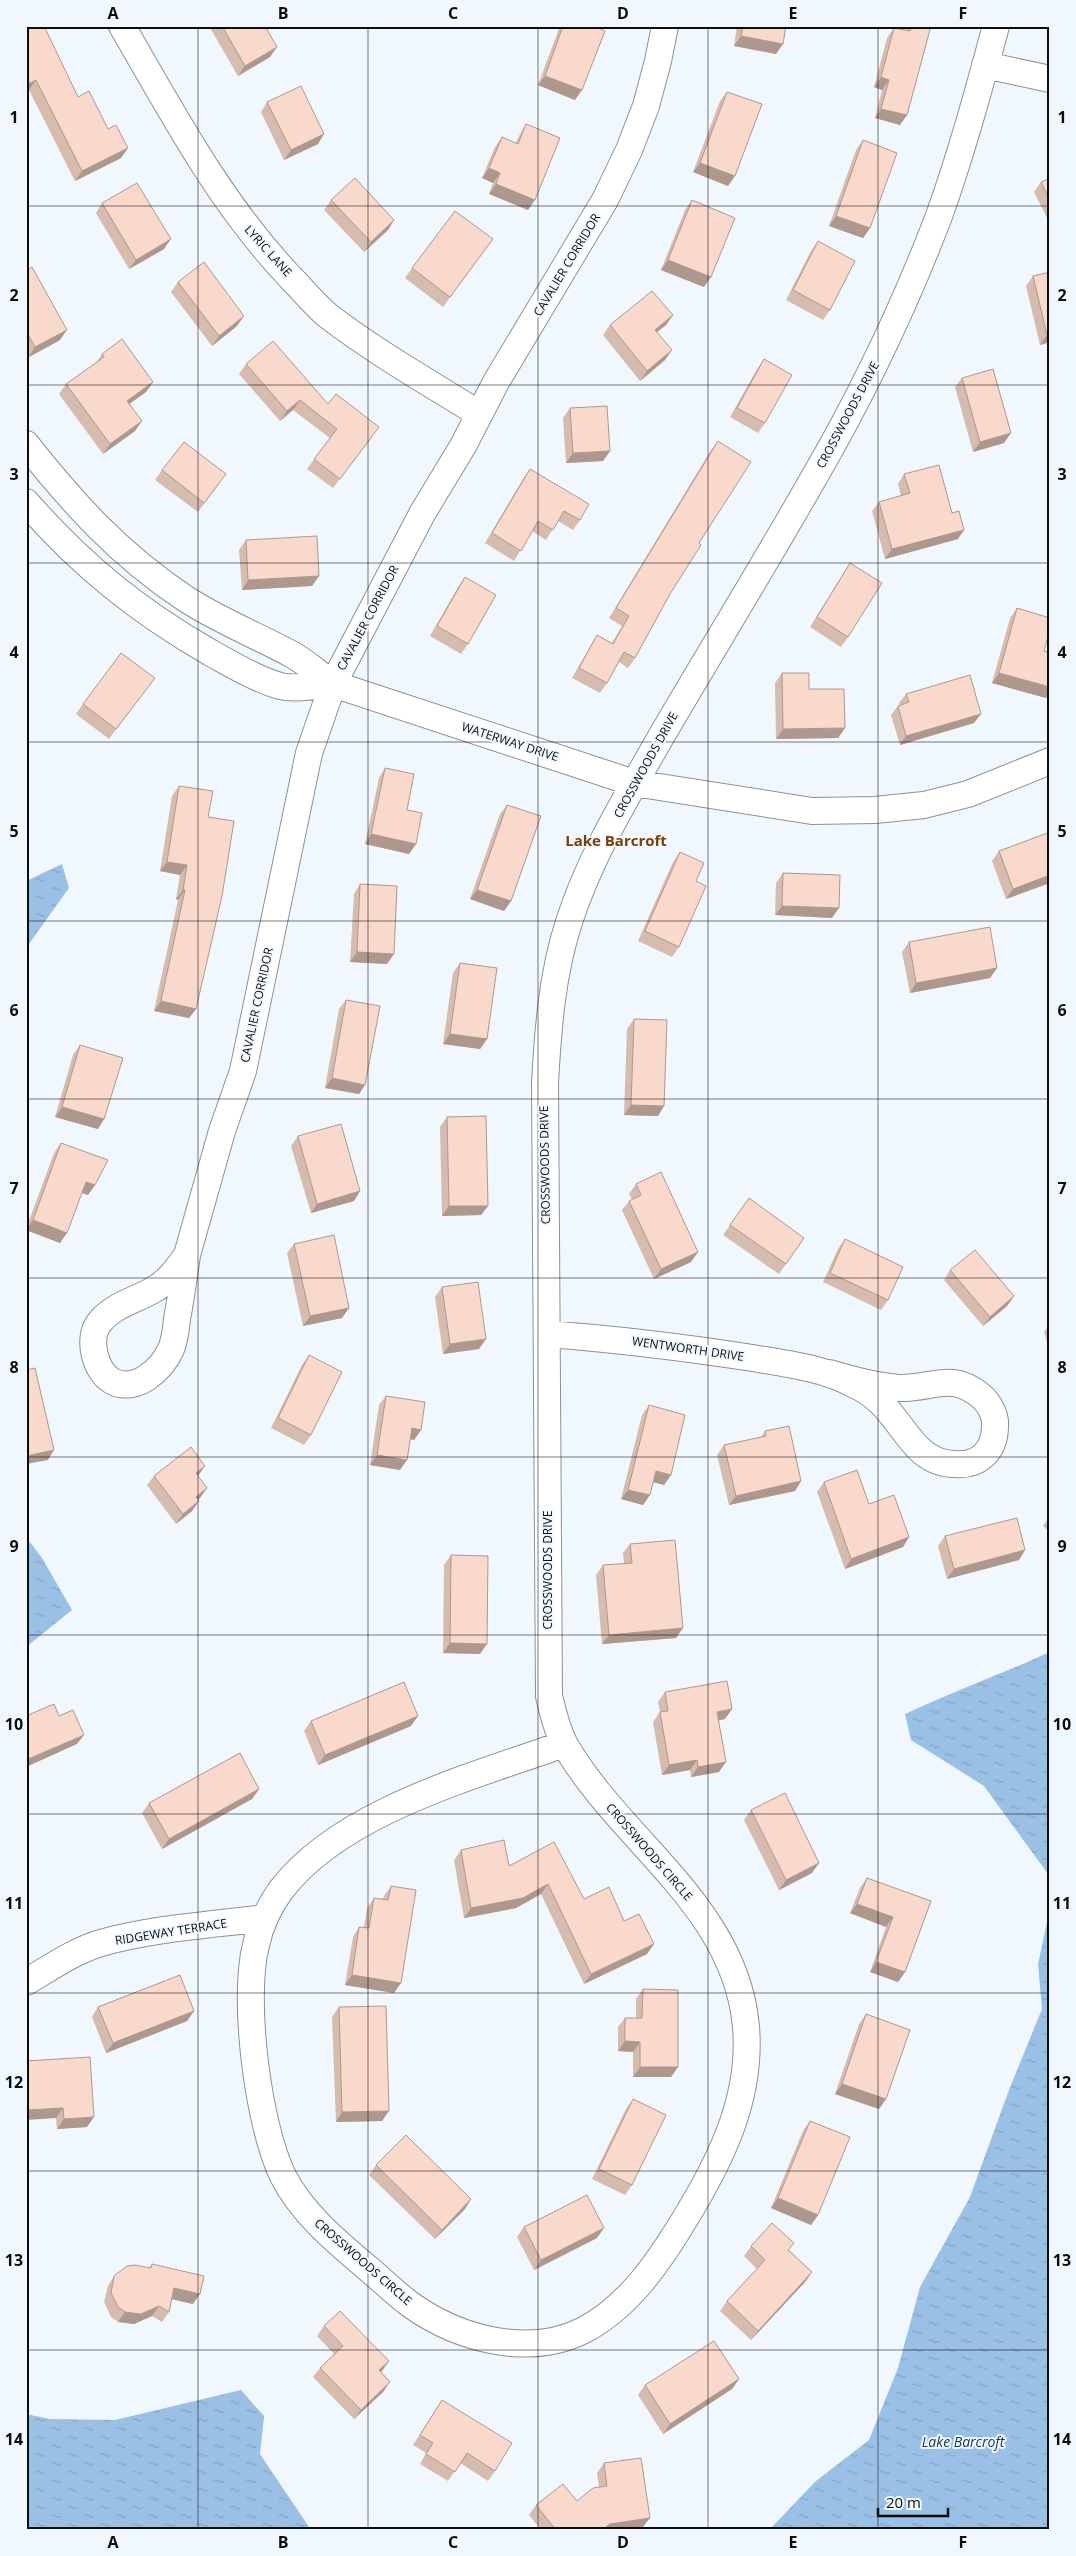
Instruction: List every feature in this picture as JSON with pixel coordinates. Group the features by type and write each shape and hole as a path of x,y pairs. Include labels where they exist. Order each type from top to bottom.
{"street":[{"name":"LYRIC LANE","path":"122,26 198,159 245,226 276,262 326,314 390,359 479,414"},
{"name":"CAVALIER CORRIDOR","path":"188,1255 174,1273 154,1290 115,1308 98,1324 93,1337 94,1353 101,1369 110,1380 121,1384 133,1384 152,1375 164,1363 173,1346 188,1255 222,1131 243,1071 309,753 333,684 423,512 496,382 609,192 629,150 646,106 658,61 664,26"},
{"name":"CROSSWOODS DRIVE","path":"564,1744 555,1722 549,1696 545,1083 548,1028 555,973 568,923 581,889 634,783 816,474 890,334 939,214 996,26"},
{"path":"985,65 1050,79"},
{"path":"26,444 65,493 99,530 142,567 187,599 295,656 333,684"},
{"name":"WATERWAY DRIVE","path":"26,502 55,536 100,578 139,607 191,641 243,671 281,686 333,684 634,783 812,811 875,810 924,805 968,794 1050,761"},
{"name":"WENTWORTH DRIVE","path":"547,1334 610,1339 721,1353 829,1373 865,1384 901,1388 953,1382 972,1389 988,1402 996,1422 995,1438 986,1453 973,1462 963,1465 944,1464 928,1458 881,1403 855,1385 829,1373"},
{"name":"CROSSWOODS CIRCLE","path":"564,1744 606,1804 679,1884 722,1945 744,2007 746,2033 745,2074 737,2112 724,2149 708,2182 668,2248 642,2282 614,2309 584,2329 558,2339 526,2343 496,2341 457,2330 411,2305 327,2234 304,2208 285,2179 272,2149 262,2111 254,2038 251,1976 255,1946 265,1918 280,1892 297,1872 328,1846 357,1827 404,1803 564,1744"},
{"name":"RIDGEWAY TERRACE","path":"26,1982 61,1961 100,1944 132,1936 265,1918"}],"water":[{"path":"62,864 69,888 26,948 26,881"},
{"path":"26,1537 42,1558 72,1610 26,1647"},
{"name":"Lake Barcroft","path":"1050,1652 1050,2530 769,2530 816,2481 869,2440 898,2368 920,2287 970,2197 1009,2090 1042,2009 1038,1964 1049,1913 1048,1874 984,1786 911,1740 905,1714"},
{"path":"241,2390 264,2416 260,2454 311,2530 26,2530 26,2414 50,2419 115,2420"}],"building":[{"path":"26,26 44,26 78,97 89,91 108,129 116,125 128,148 82,171 36,80 26,85"},
{"path":"222,26 265,26 277,47 245,66"},
{"path":"563,26 594,26 605,31 582,90 545,76"},
{"path":"743,26 786,26 783,44 741,36"},
{"path":"911,26 931,26 907,115 881,109 889,80 881,77 894,28 910,31"},
{"path":"301,86 324,134 291,150 267,102"},
{"path":"727,92 762,104 735,176 700,163"},
{"path":"526,124 560,138 535,200 496,184 500,173 489,168 502,137 518,144"},
{"path":"863,140 897,153 870,228 836,216"},
{"path":"355,178 394,220 371,242 331,200"},
{"path":"1050,178 1050,200 1041,182"},
{"path":"137,183 171,239 136,260 102,203"},
{"path":"692,200 735,218 711,277 668,260"},
{"path":"455,211 493,239 450,297 412,268"},
{"path":"818,241 855,261 830,310 793,290"},
{"path":"204,262 244,316 219,336 178,282"},
{"path":"32,267 67,330 35,347 26,331 26,270"},
{"path":"1050,272 1050,334 1047,335 1033,276"},
{"path":"652,291 673,315 655,330 672,350 647,371 610,325"},
{"path":"122,339 153,382 127,401 142,421 110,444 66,384 104,357 102,354"},
{"path":"273,341 328,404 336,394 379,427 340,479 314,459 337,429 300,400 287,411 246,364"},
{"path":"764,359 792,375 765,423 737,408"},
{"path":"993,369 1011,433 980,442 962,378"},
{"path":"607,406 610,451 573,453 570,408"},
{"path":"718,441 751,462 699,543 701,545 670,594 635,658 624,652 607,683 579,668 597,635 613,644 629,616 616,608"},
{"path":"184,442 226,474 204,503 162,470"},
{"path":"939,465 952,513 959,511 964,530 892,549 879,502 910,493 904,474"},
{"path":"530,469 589,504 580,520 564,511 553,530 538,521 521,551 492,533"},
{"path":"317,536 319,576 248,580 246,540"},
{"path":"850,563 882,583 848,637 817,617"},
{"path":"465,577 496,595 468,644 437,626"},
{"path":"1017,608 1050,618 1050,629 1044,651 1050,653 1050,687 999,673"},
{"path":"121,653 155,678 116,729 83,704"},
{"path":"782,673 809,673 809,689 844,689 845,728 783,729"},
{"path":"970,675 981,714 906,736 898,706 909,702 906,694"},
{"path":"385,768 414,774 407,810 422,813 416,844 371,834"},
{"path":"179,786 213,791 208,817 234,821 222,896 196,1009 161,1001 185,890 183,890 187,865 167,862"},
{"path":"507,805 541,816 511,901 477,890"},
{"path":"1050,832 1050,875 1013,889 999,851"},
{"path":"680,852 704,863 696,881 706,886 679,947 645,931"},
{"path":"783,873 840,875 839,908 782,906"},
{"path":"360,884 397,886 394,954 357,952"},
{"path":"990,927 997,968 916,983 909,942"},
{"path":"460,963 497,968 487,1039 450,1034"},
{"path":"346,1000 380,1006 365,1085 332,1078"},
{"path":"634,1019 667,1020 664,1106 631,1105"},
{"path":"80,1045 123,1058 104,1119 62,1107"},
{"path":"486,1116 488,1206 449,1206 447,1117"},
{"path":"341,1124 360,1191 317,1204 298,1136"},
{"path":"61,1143 108,1160 95,1185 86,1182 67,1233 33,1220"},
{"path":"661,1172 698,1252 661,1269 629,1201 641,1195 636,1184"},
{"path":"749,1198 804,1238 786,1264 730,1225"},
{"path":"334,1235 349,1308 310,1316 294,1244"},
{"path":"845,1239 903,1267 888,1300 830,1273"},
{"path":"975,1250 1014,1296 990,1317 950,1270"},
{"path":"478,1282 486,1339 450,1344 442,1287"},
{"path":"309,1355 342,1372 311,1435 278,1418"},
{"path":"35,1368 54,1450 26,1456 26,1370"},
{"path":"386,1396 425,1402 421,1430 412,1428 407,1460 377,1455"},
{"path":"649,1405 685,1415 671,1475 656,1471 650,1495 628,1490"},
{"path":"789,1426 801,1481 736,1496 724,1445 766,1436 765,1431"},
{"path":"191,1447 205,1466 196,1473 207,1488 196,1497 199,1501 183,1514 154,1476"},
{"path":"857,1470 869,1504 894,1495 909,1537 851,1559 824,1482"},
{"path":"1017,1518 1025,1550 954,1569 945,1536"},
{"path":"675,1540 683,1628 609,1635 603,1565 632,1563 630,1544"},
{"path":"451,1555 488,1556 487,1644 450,1643"},
{"path":"727,1681 732,1709 717,1712 726,1762 698,1767 697,1760 669,1765 660,1712 668,1711 665,1692"},
{"path":"404,1682 418,1716 325,1755 311,1721"},
{"path":"54,1704 59,1716 73,1710 84,1735 26,1760 26,1716"},
{"path":"240,1753 259,1789 169,1839 149,1803"},
{"path":"785,1793 819,1863 786,1880 751,1810"},
{"path":"504,1840 509,1866 554,1842 584,1899 609,1887 624,1921 639,1914 654,1944 591,1974 548,1884 523,1898 471,1908 461,1850"},
{"path":"867,1878 931,1901 905,1972 876,1962 893,1917 857,1904"},
{"path":"391,1886 416,1890 401,1983 352,1975 359,1927 369,1928 374,1898 388,1900"},
{"path":"180,1975 194,2011 113,2043 98,2007"},
{"path":"643,1989 678,1990 678,2067 640,2067 640,2042 625,2041 625,2018 642,2018"},
{"path":"386,2006 389,2111 342,2112 339,2007"},
{"path":"866,2014 910,2030 886,2099 842,2084"},
{"path":"90,2057 94,2117 64,2119 63,2108 26,2110 26,2061"},
{"path":"633,2099 666,2115 632,2185 599,2169"},
{"path":"810,2121 850,2137 818,2215 778,2198"},
{"path":"406,2135 471,2199 442,2230 376,2165"},
{"path":"587,2195 604,2228 541,2260 524,2227"},
{"path":"772,2223 794,2243 788,2250 812,2272 758,2331 727,2301 765,2260 751,2246"},
{"path":"152,2264 204,2276 200,2294 174,2288 169,2312 159,2306 141,2314 125,2312 118,2307 111,2293 114,2276 127,2266 135,2265 151,2268"},
{"path":"340,2311 389,2361 379,2370 390,2382 361,2410 320,2368 343,2346 324,2326"},
{"path":"714,2341 739,2379 670,2424 645,2385"},
{"path":"442,2400 512,2443 495,2471 467,2453 455,2472 426,2454 433,2443 420,2435"},
{"path":"641,2458 650,2518 610,2524 602,2530 556,2530 536,2505 563,2484 577,2501 593,2488 607,2486 604,2463"}],"district":[{"name":"Lake Barcroft","path":"616,841"}]}
